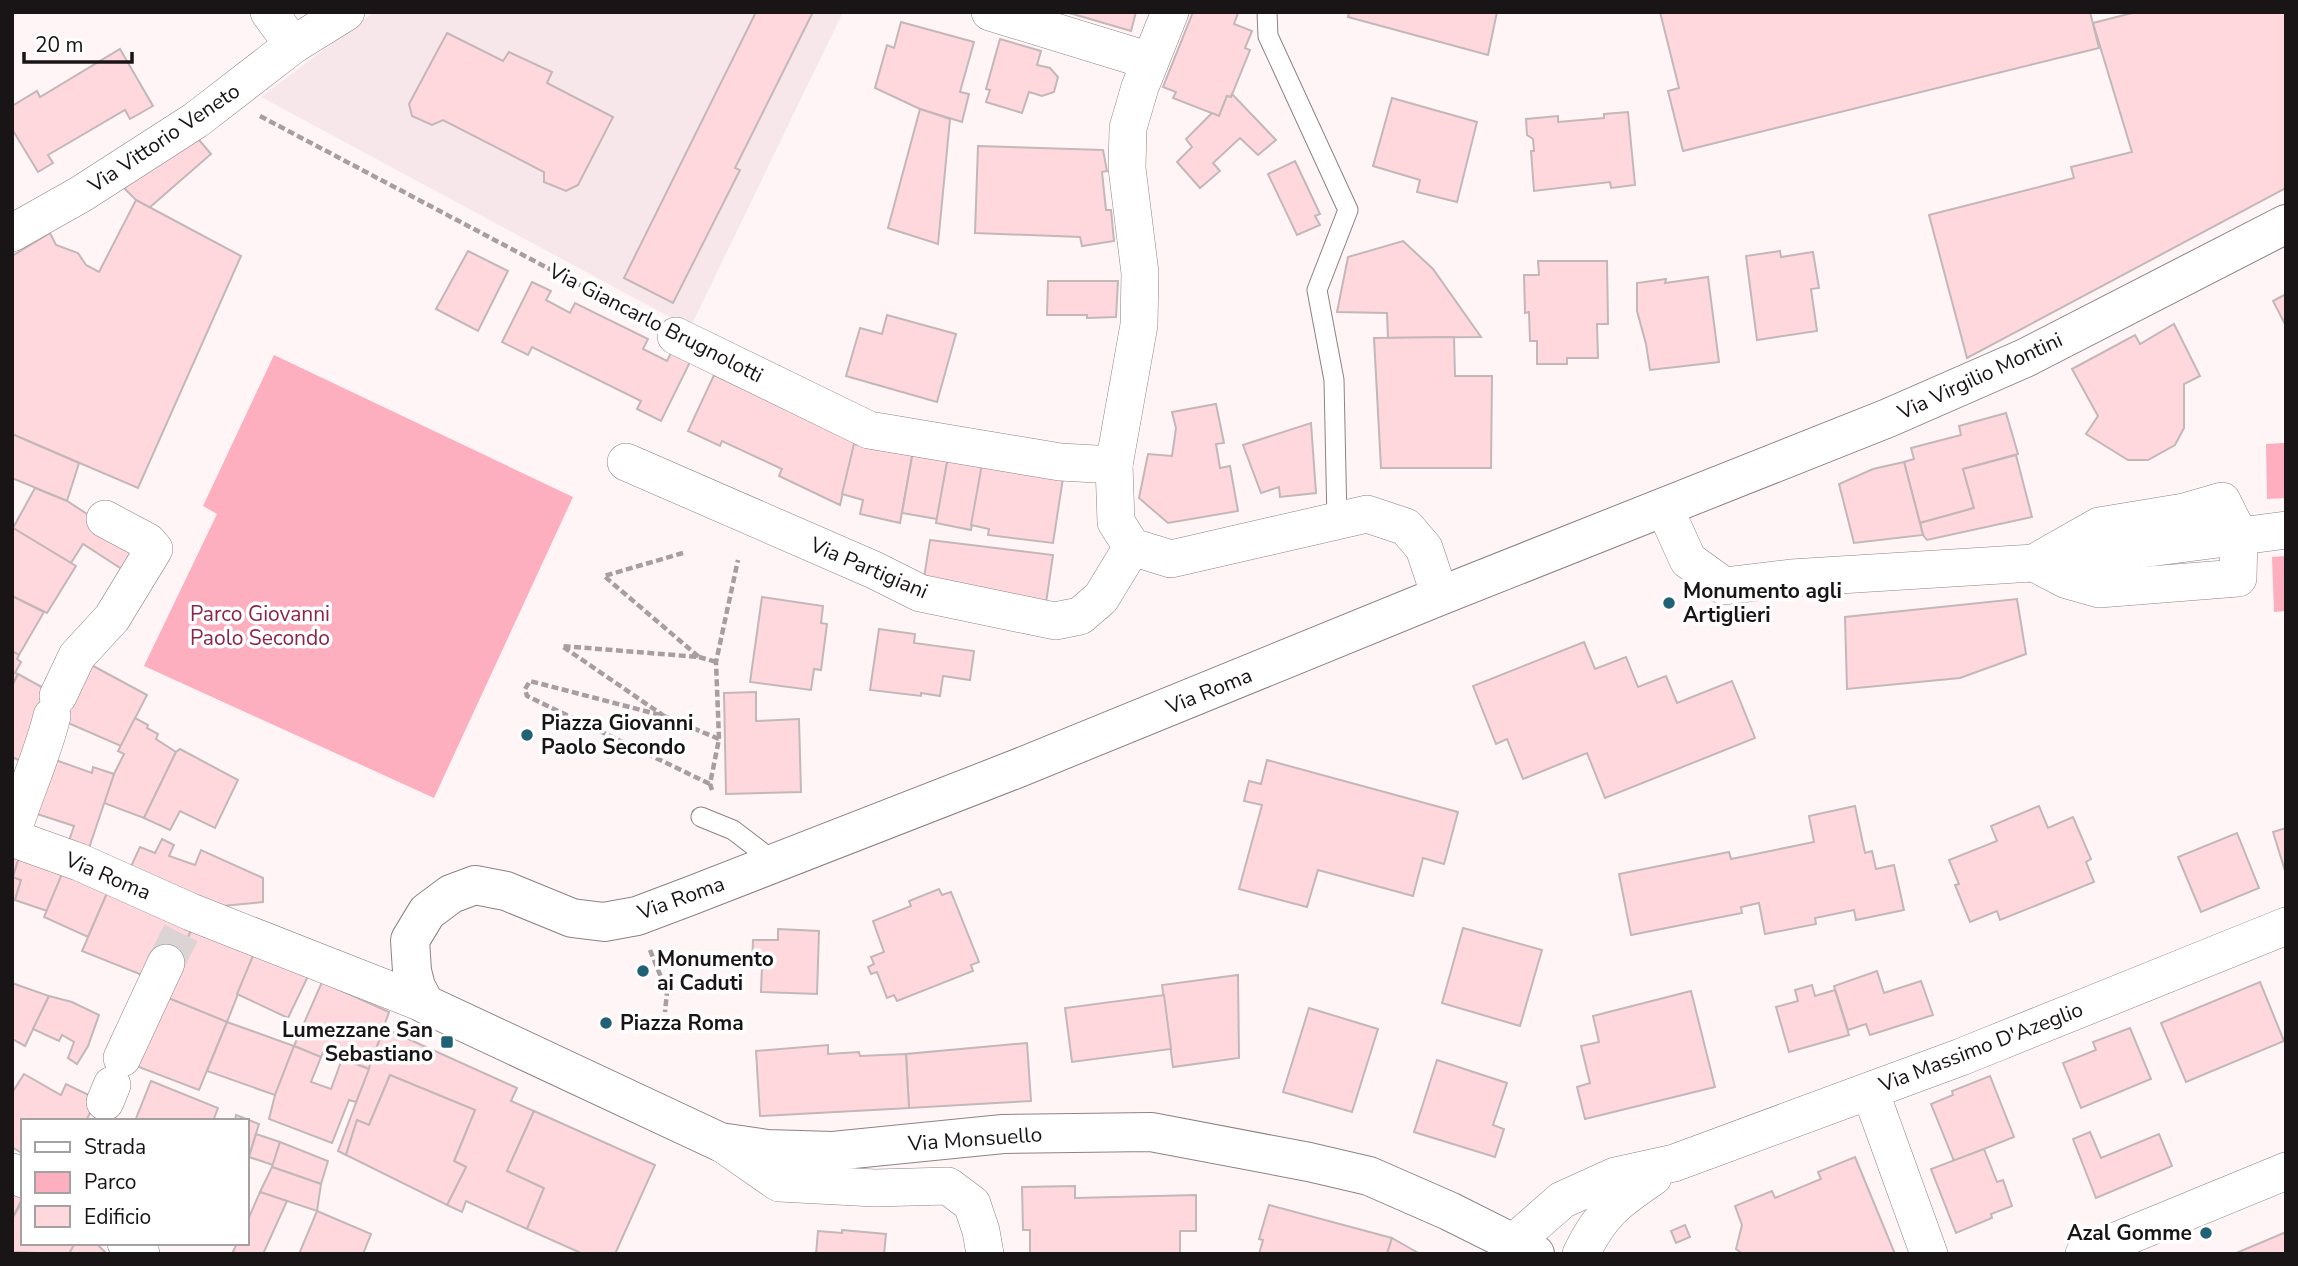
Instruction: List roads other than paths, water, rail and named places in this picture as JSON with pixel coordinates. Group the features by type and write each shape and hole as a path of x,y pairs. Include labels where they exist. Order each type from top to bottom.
{"main road":[{"name":"Via Virgilio Montini","path":"1440,596 1888,418 2025,358 2286,224"},
{"name":"Via Roma","path":"425,1004 416,987 412,971 410,940 426,912 451,894 475,885 506,891 572,918 604,922 637,916 1088,740 1440,596"},
{"name":"Via Monsuello","path":"425,1004 720,1142 758,1148 833,1151 1003,1134 1151,1132 1369,1176 1524,1248"}],"street":[{"path":"269,12 293,45"},
{"name":"Via Vittorio Veneto","path":"12,233 81,194 196,120 293,45 346,12"},
{"path":"990,12 1150,61"},
{"path":"1170,12 1150,61 1128,128 1127,168 1140,273 1139,325 1114,465 1116,522 1132,547 1171,559 1367,514 1406,527 1424,548 1440,596"},
{"name":"Via Giancarlo Brugnolotti","path":"677,336 869,430 1060,462 1114,465"},
{"name":"Via Partigiani","path":"625,463 874,570 920,593 1055,621 1080,615 1101,598 1132,547"},
{"path":"1664,508 1688,560 1724,586 1791,578 2034,563 2099,526 2184,512 2222,501 2239,535 2238,578 2099,589 2067,580 2034,563"},
{"path":"12,836 20,807 44,747 55,706 77,656 112,618 154,548 148,542 105,519"},
{"path":"2239,535 2286,530"},
{"name":"Via Roma","path":"12,836 79,863 189,915 425,1004"},
{"name":"Via Massimo D'Azeglio","path":"1524,1248 1562,1200 1615,1176 1674,1163 1870,1091 2286,926"},
{"path":"113,1082 166,963"},
{"path":"1870,1091 1929,1254"},
{"path":"720,1142 779,1183 875,1188 948,1186 972,1204 985,1254"},
{"name":"Via Massimo D'Azeglio","path":"1581,1254 1591,1233 1614,1203 1674,1163"},
{"path":"2084,1254 2286,1171"}],"lane":[{"path":"1267,12 1268,36 1348,210 1317,290 1334,380 1337,521"},
{"path":"701,817 733,830 776,863"}],"tunnel":[{"path":"166,963 181,933"}],"place":[{"name":"Monumento agli Artiglieri","path":"1669,603"},
{"name":"Piazza Giovanni Paolo Secondo","path":"527,735"},
{"name":"Monumento ai Caduti","path":"643,971"},
{"name":"Piazza Roma","path":"606,1023"},
{"name":"Lumezzane San Sebastiano","path":"447,1042"},
{"name":"Azal Gomme","path":"2206,1233"}],"park label":[{"name":"Parco Giovanni Paolo Secondo","path":"260,626"}]}
